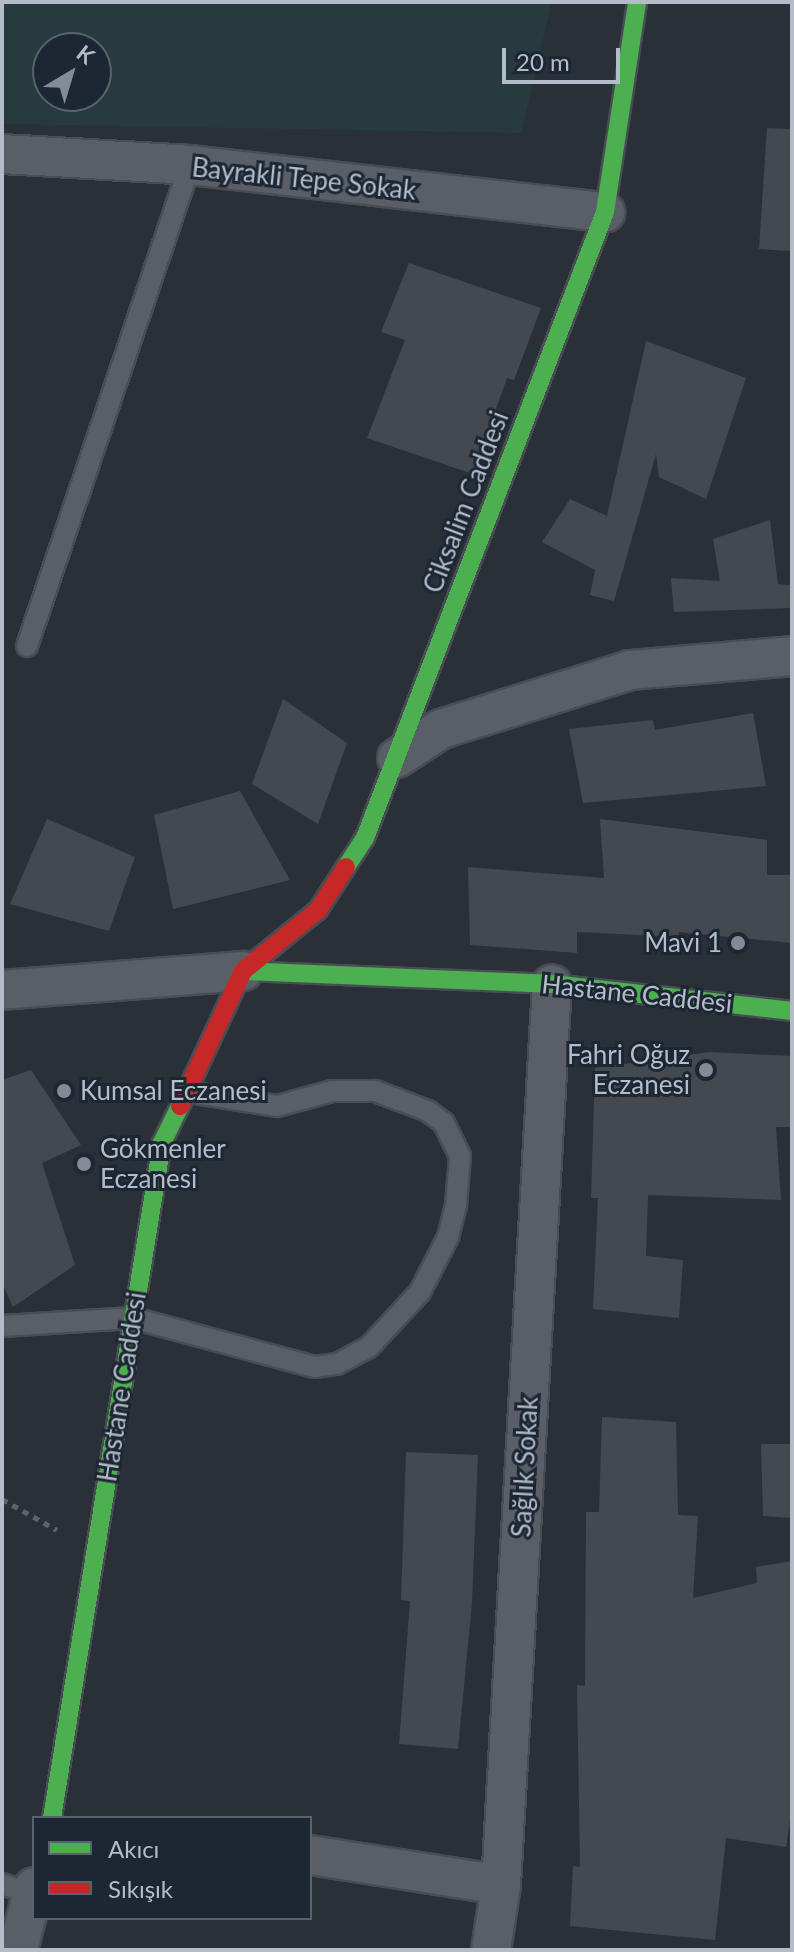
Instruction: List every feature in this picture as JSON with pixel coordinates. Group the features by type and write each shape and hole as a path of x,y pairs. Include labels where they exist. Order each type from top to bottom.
{"street":[{"name":"Ciksalim Caddesi","path":"243,971 318,910 344,875 397,758 605,212 637,2"},
{"name":"Bayrakli Tepe Sokak","path":"2,154 190,165 605,212"},
{"path":"397,758 441,729 630,670 792,656"},
{"name":"Hastane Caddesi","path":"61,1816 96,1552 162,1143 182,1091 243,971"},
{"name":"Hastane Caddesi","path":"2,990 243,971 552,984 792,1011"},
{"name":"Sağlık Sokak","path":"491,1950 501,1885 552,984"},
{"path":"312,1855 501,1885"},
{"path":"18,1950 23,1888"}],"lane":[{"path":"27,646 190,165"},
{"path":"2,1326 133,1318 293,1365 337,1364 369,1347 420,1292 448,1237 456,1205 460,1156 444,1123 428,1111 375,1091 352,1089 277,1106 182,1091"}],"path":[{"path":"2,1499 96,1552"}],"green space":[{"path":"2,2 552,2 521,133 2,124"}],"building":[{"path":"767,128 792,129 792,251 759,249"},
{"path":"409,263 541,308 514,380 507,378 473,474 367,438 405,340 381,332"},
{"path":"646,341 746,378 706,499 659,477 656,454 614,601 590,595 595,570 542,542 570,499 607,516"},
{"path":"770,520 778,584 791,585 791,608 674,612 671,578 720,581 713,539"},
{"path":"283,699 347,743 318,824 252,784"},
{"path":"753,713 766,786 583,803 569,729 653,720 655,730"},
{"path":"240,791 290,880 173,909 154,815"},
{"path":"47,819 135,857 109,931 10,904"},
{"path":"600,819 767,840 767,875 792,875 792,943 679,932 679,937 577,932 577,953 470,945 468,867 604,878"},
{"path":"709,1052 792,1056 792,1127 776,1127 781,1200 648,1195 646,1256 683,1260 679,1318 593,1309 598,1198 591,1198 595,1068"},
{"path":"31,1070 81,1145 42,1163 75,1265 13,1307 2,1283 2,1080"},
{"path":"602,1417 676,1422 678,1515 698,1516 693,1598 757,1583 756,1567 792,1561 792,1807 786,1847 726,1838 715,1940 570,1926 573,1866 580,1867 577,1685 585,1686 586,1512 599,1512"},
{"path":"761,1444 792,1444 792,1518 763,1516"},
{"path":"406,1452 478,1455 472,1603 458,1749 399,1744 410,1601 401,1600"}],"traffic: fast":[{"path":"346,867 365,838 605,212 637,2"},
{"path":"243,971 552,984 792,1011"},
{"path":"52,1816 162,1143 180,1106"}],"traffic: jam":[{"path":"180,1106 243,971 318,910 346,867"}],"place":[{"name":"Mavi 1","path":"738,943"},
{"name":"Fahri Oğuz Eczanesi","path":"706,1070"},
{"name":"Kumsal Eczanesi","path":"64,1091"},
{"name":"Gökmenler Eczanesi","path":"84,1164"}]}
